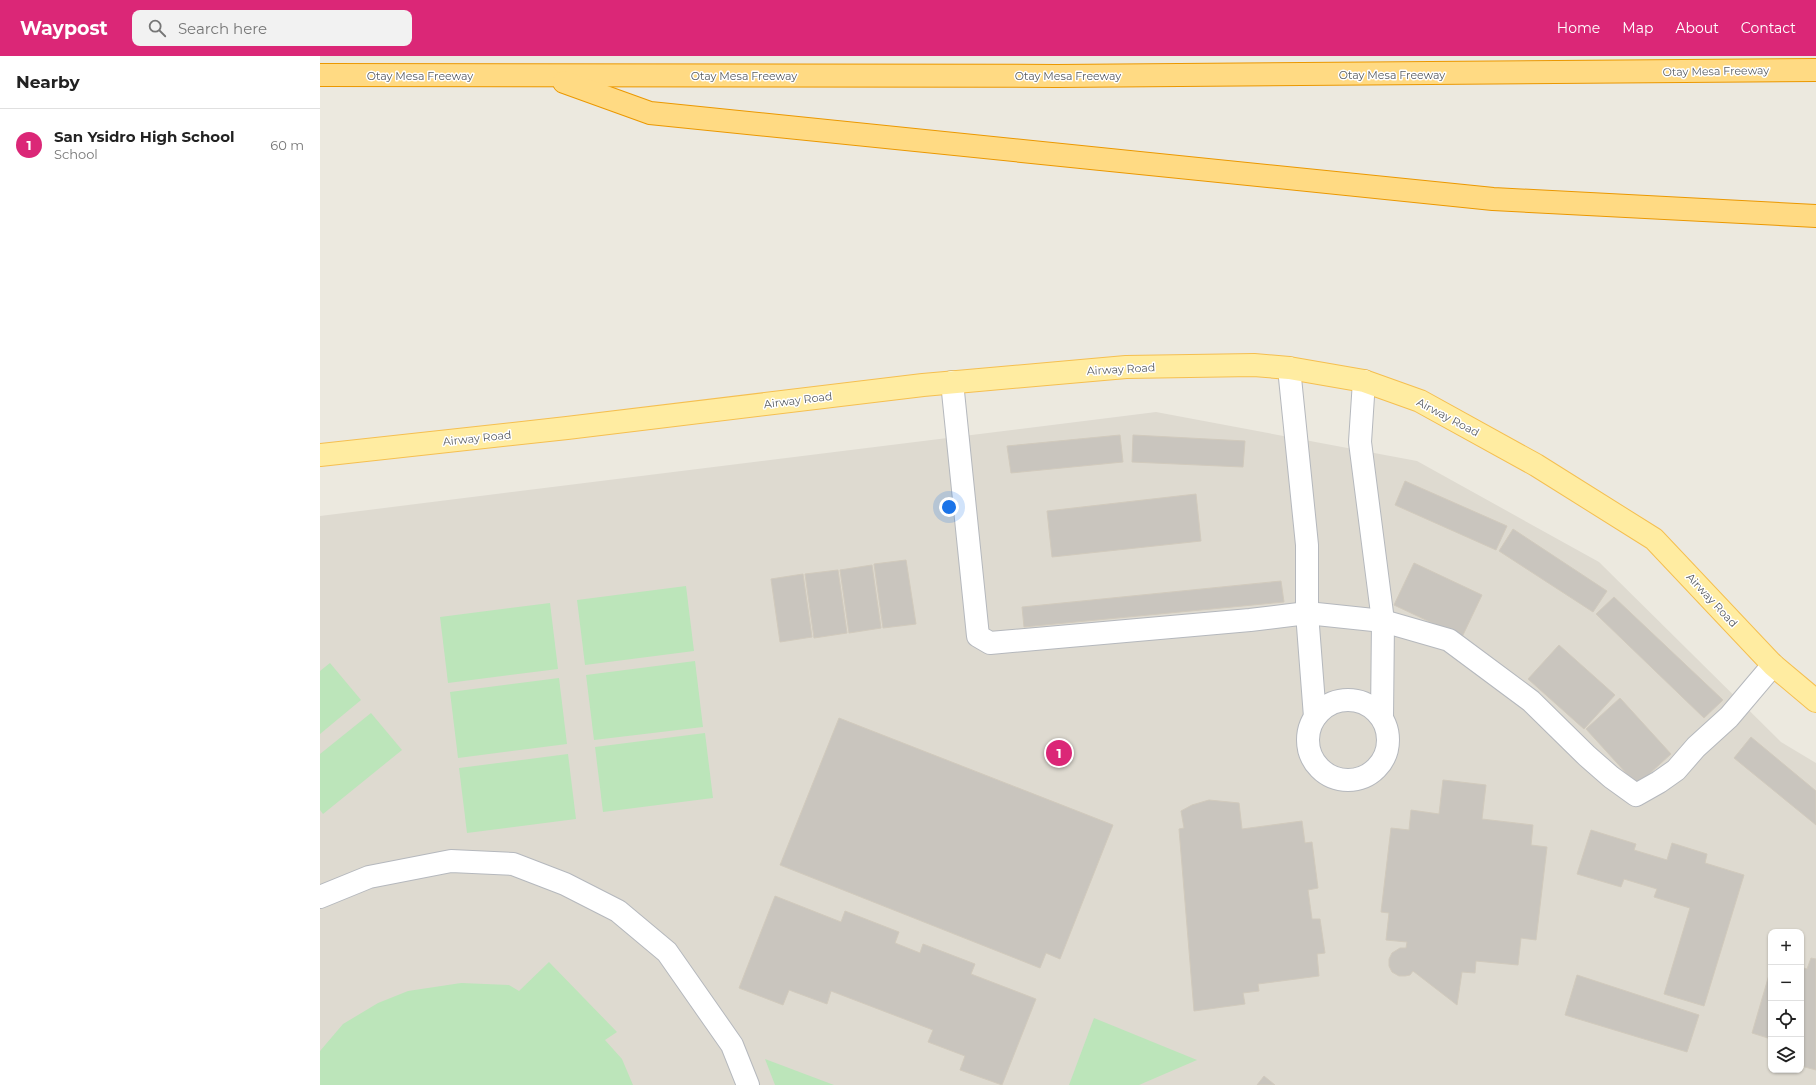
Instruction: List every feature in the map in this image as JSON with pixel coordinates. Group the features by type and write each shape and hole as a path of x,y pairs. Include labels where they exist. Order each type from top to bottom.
{"highway":[{"name":"Otay Mesa Freeway","path":"320,75 1408,75 1816,70"},
{"path":"550,76 650,113 1493,199 1816,216"}],"main road":[{"name":"Airway Road","path":"320,455 575,427 952,382 1126,367 1254,365 1289,368 1364,381 1420,401 1536,465 1654,539 1772,665 1816,701"}],"lane":[{"path":"1289,368 1307,546 1307,613 1315,717"},
{"path":"1364,381 1360,442 1382,621 1382,718"},
{"path":"952,382 978,636 990,643 1250,620 1307,613 1382,621 1449,640 1531,701 1587,756 1611,777 1636,795 1676,770 1696,748 1729,717 1772,665"},
{"path":"1349,700 1362,702 1373,708 1382,718 1388,730 1389,744 1386,756 1378,768 1368,776 1355,780 1341,780 1328,776 1318,767 1311,755 1308,743 1309,729 1315,717 1324,708 1336,702 1349,700"},
{"path":"320,897 369,877 451,861 513,864 566,884 618,911 667,952 732,1045 748,1085"}],"shaded area":[{"path":"1156,412 1417,461 1599,562 1781,742 1816,763 1816,1085 320,1085 320,516"}],"green space":[{"path":"686,586 694,651 585,665 577,600"},
{"path":"550,603 558,669 448,683 440,617"},
{"path":"695,661 703,727 594,740 586,675"},
{"path":"330,663 361,700 320,734 320,671"},
{"path":"559,678 567,744 458,758 450,692"},
{"path":"371,713 402,750 323,814 320,810 320,754"},
{"path":"705,733 713,798 603,812 595,747"},
{"path":"568,754 576,819 467,833 459,768"},
{"path":"549,962 617,1032 605,1040 622,1059 633,1085 320,1085 320,1051 343,1024 378,1003 408,991 461,983 509,985 519,991"},
{"path":"1094,1018 1197,1060 1139,1085 1069,1085"},
{"path":"765,1059 834,1085 775,1085"}],"building":[{"path":"1120,435 1123,462 1011,473 1007,446"},
{"path":"1133,435 1245,441 1243,467 1132,462"},
{"path":"1405,481 1507,526 1496,550 1395,505"},
{"path":"1196,494 1201,541 1052,557 1047,511"},
{"path":"1513,529 1607,591 1593,612 1499,551"},
{"path":"906,560 916,624 883,628 874,564"},
{"path":"1414,563 1482,595 1462,637 1394,605"},
{"path":"872,565 881,628 849,633 840,570"},
{"path":"838,570 847,633 814,638 805,574"},
{"path":"803,574 812,637 780,642 771,579"},
{"path":"1281,581 1284,602 1024,627 1022,607"},
{"path":"1614,597 1723,700 1704,718 1596,614"},
{"path":"1559,645 1615,695 1584,729 1528,679"},
{"path":"1620,698 1671,754 1637,785 1586,729"},
{"path":"839,718 1113,825 1060,959 1046,953 1040,968 780,865"},
{"path":"1751,737 1816,791 1816,825 1734,758"},
{"path":"1443,780 1486,785 1482,819 1533,825 1531,845 1547,847 1536,940 1521,938 1518,965 1476,961 1475,973 1462,972 1457,1005 1413,971 1410,975 1405,976 1399,976 1392,972 1389,966 1389,959 1392,953 1400,948 1406,948 1407,942 1386,940 1389,913 1381,912 1391,828 1409,830 1411,810 1439,814"},
{"path":"1209,800 1239,803 1242,829 1302,821 1305,843 1312,842 1318,888 1308,890 1312,919 1320,919 1325,953 1317,954 1319,976 1258,984 1259,991 1243,993 1245,1004 1194,1011 1179,829 1184,828 1181,811 1192,805"},
{"path":"1591,830 1636,844 1634,850 1667,860 1672,843 1707,854 1705,863 1744,875 1704,1006 1664,994 1690,908 1654,897 1657,889 1624,879 1621,887 1577,874"},
{"path":"775,896 841,922 845,911 899,932 895,943 920,953 923,944 975,964 971,974 1036,999 1002,1085 960,1070 965,1056 928,1042 933,1030 831,991 827,1004 789,990 783,1005 739,988"},
{"path":"1811,958 1816,959 1816,1070 1804,1067 1804,968 1807,969"},
{"path":"1577,975 1699,1015 1687,1052 1565,1015"},
{"path":"1768,978 1768,1038 1752,1033"},
{"path":"1264,1076 1275,1085 1257,1085"}],"place":[{"name":"San Ysidro High School","path":"1059,753"}]}
